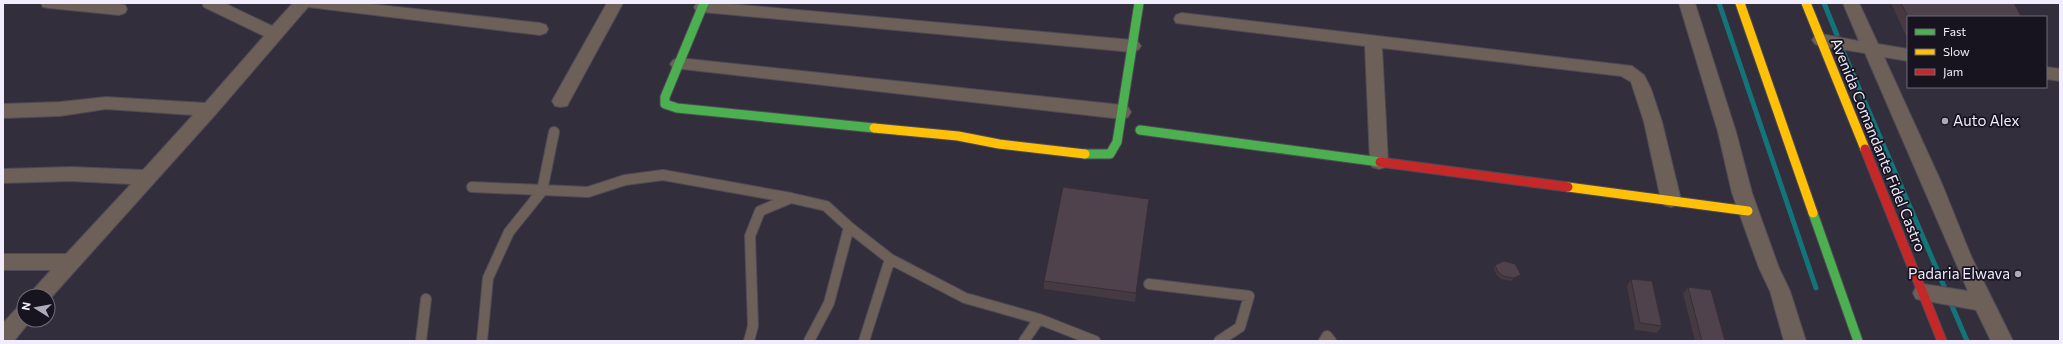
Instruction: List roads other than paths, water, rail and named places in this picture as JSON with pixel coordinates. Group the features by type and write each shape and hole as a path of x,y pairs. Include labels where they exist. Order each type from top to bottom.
{"main road":[{"path":"703,5 665,97 665,104 677,108 958,136 999,144 1088,154 1110,154 1117,142 1139,3"},
{"path":"1740,3 1858,341"},
{"name":"Avenida Comandante Fidel Castro","path":"1806,3 1942,341"},
{"path":"1140,130 1748,211"}],"street":[{"path":"49,3 119,9"},
{"path":"210,3 274,34"},
{"path":"47,288 209,110 302,3"},
{"path":"314,3 540,29"},
{"path":"561,101 615,3"},
{"path":"1687,3 1703,60 1727,132 1742,193 1780,291 1795,341"},
{"path":"1851,3 1873,50 1982,302 2002,341"},
{"path":"703,5 854,19 1004,36 1132,46"},
{"path":"1182,19 1626,70 1638,79 1642,89 1653,122 1671,200"},
{"path":"1373,40 1379,162"},
{"path":"1821,40 1907,55"},
{"path":"679,64 1122,112"},
{"path":"2047,73 2060,75"},
{"path":"3,111 60,109 106,103 209,110"},
{"path":"3,176 71,174 147,177"},
{"path":"3,262 71,262"},
{"path":"1923,293 1982,302"},
{"path":"3,338 16,323"}],"lane":[{"path":"482,341 488,278 509,232 542,191 554,132"},
{"path":"472,187 588,192 625,180 663,175 791,198 826,206 849,227 890,259 965,298 1039,319 1095,341"},
{"path":"749,341 753,326 750,236 760,211 791,198"},
{"path":"809,341 829,303 849,227"},
{"path":"864,341 890,259"},
{"path":"1149,284 1249,296 1240,327 1219,341"},
{"path":"421,341 426,299"},
{"path":"1024,341 1039,319"},
{"path":"1324,341 1327,336 1331,341"}],"waterway":[{"path":"1719,3 1816,288"},
{"path":"1824,3 1837,35"},
{"path":"1843,51 1944,286"},
{"path":"1952,306 1967,341"}],"place":[{"name":"Auto Alex","path":"1945,121"},
{"name":"Padaria Elwava","path":"2018,274"}]}
